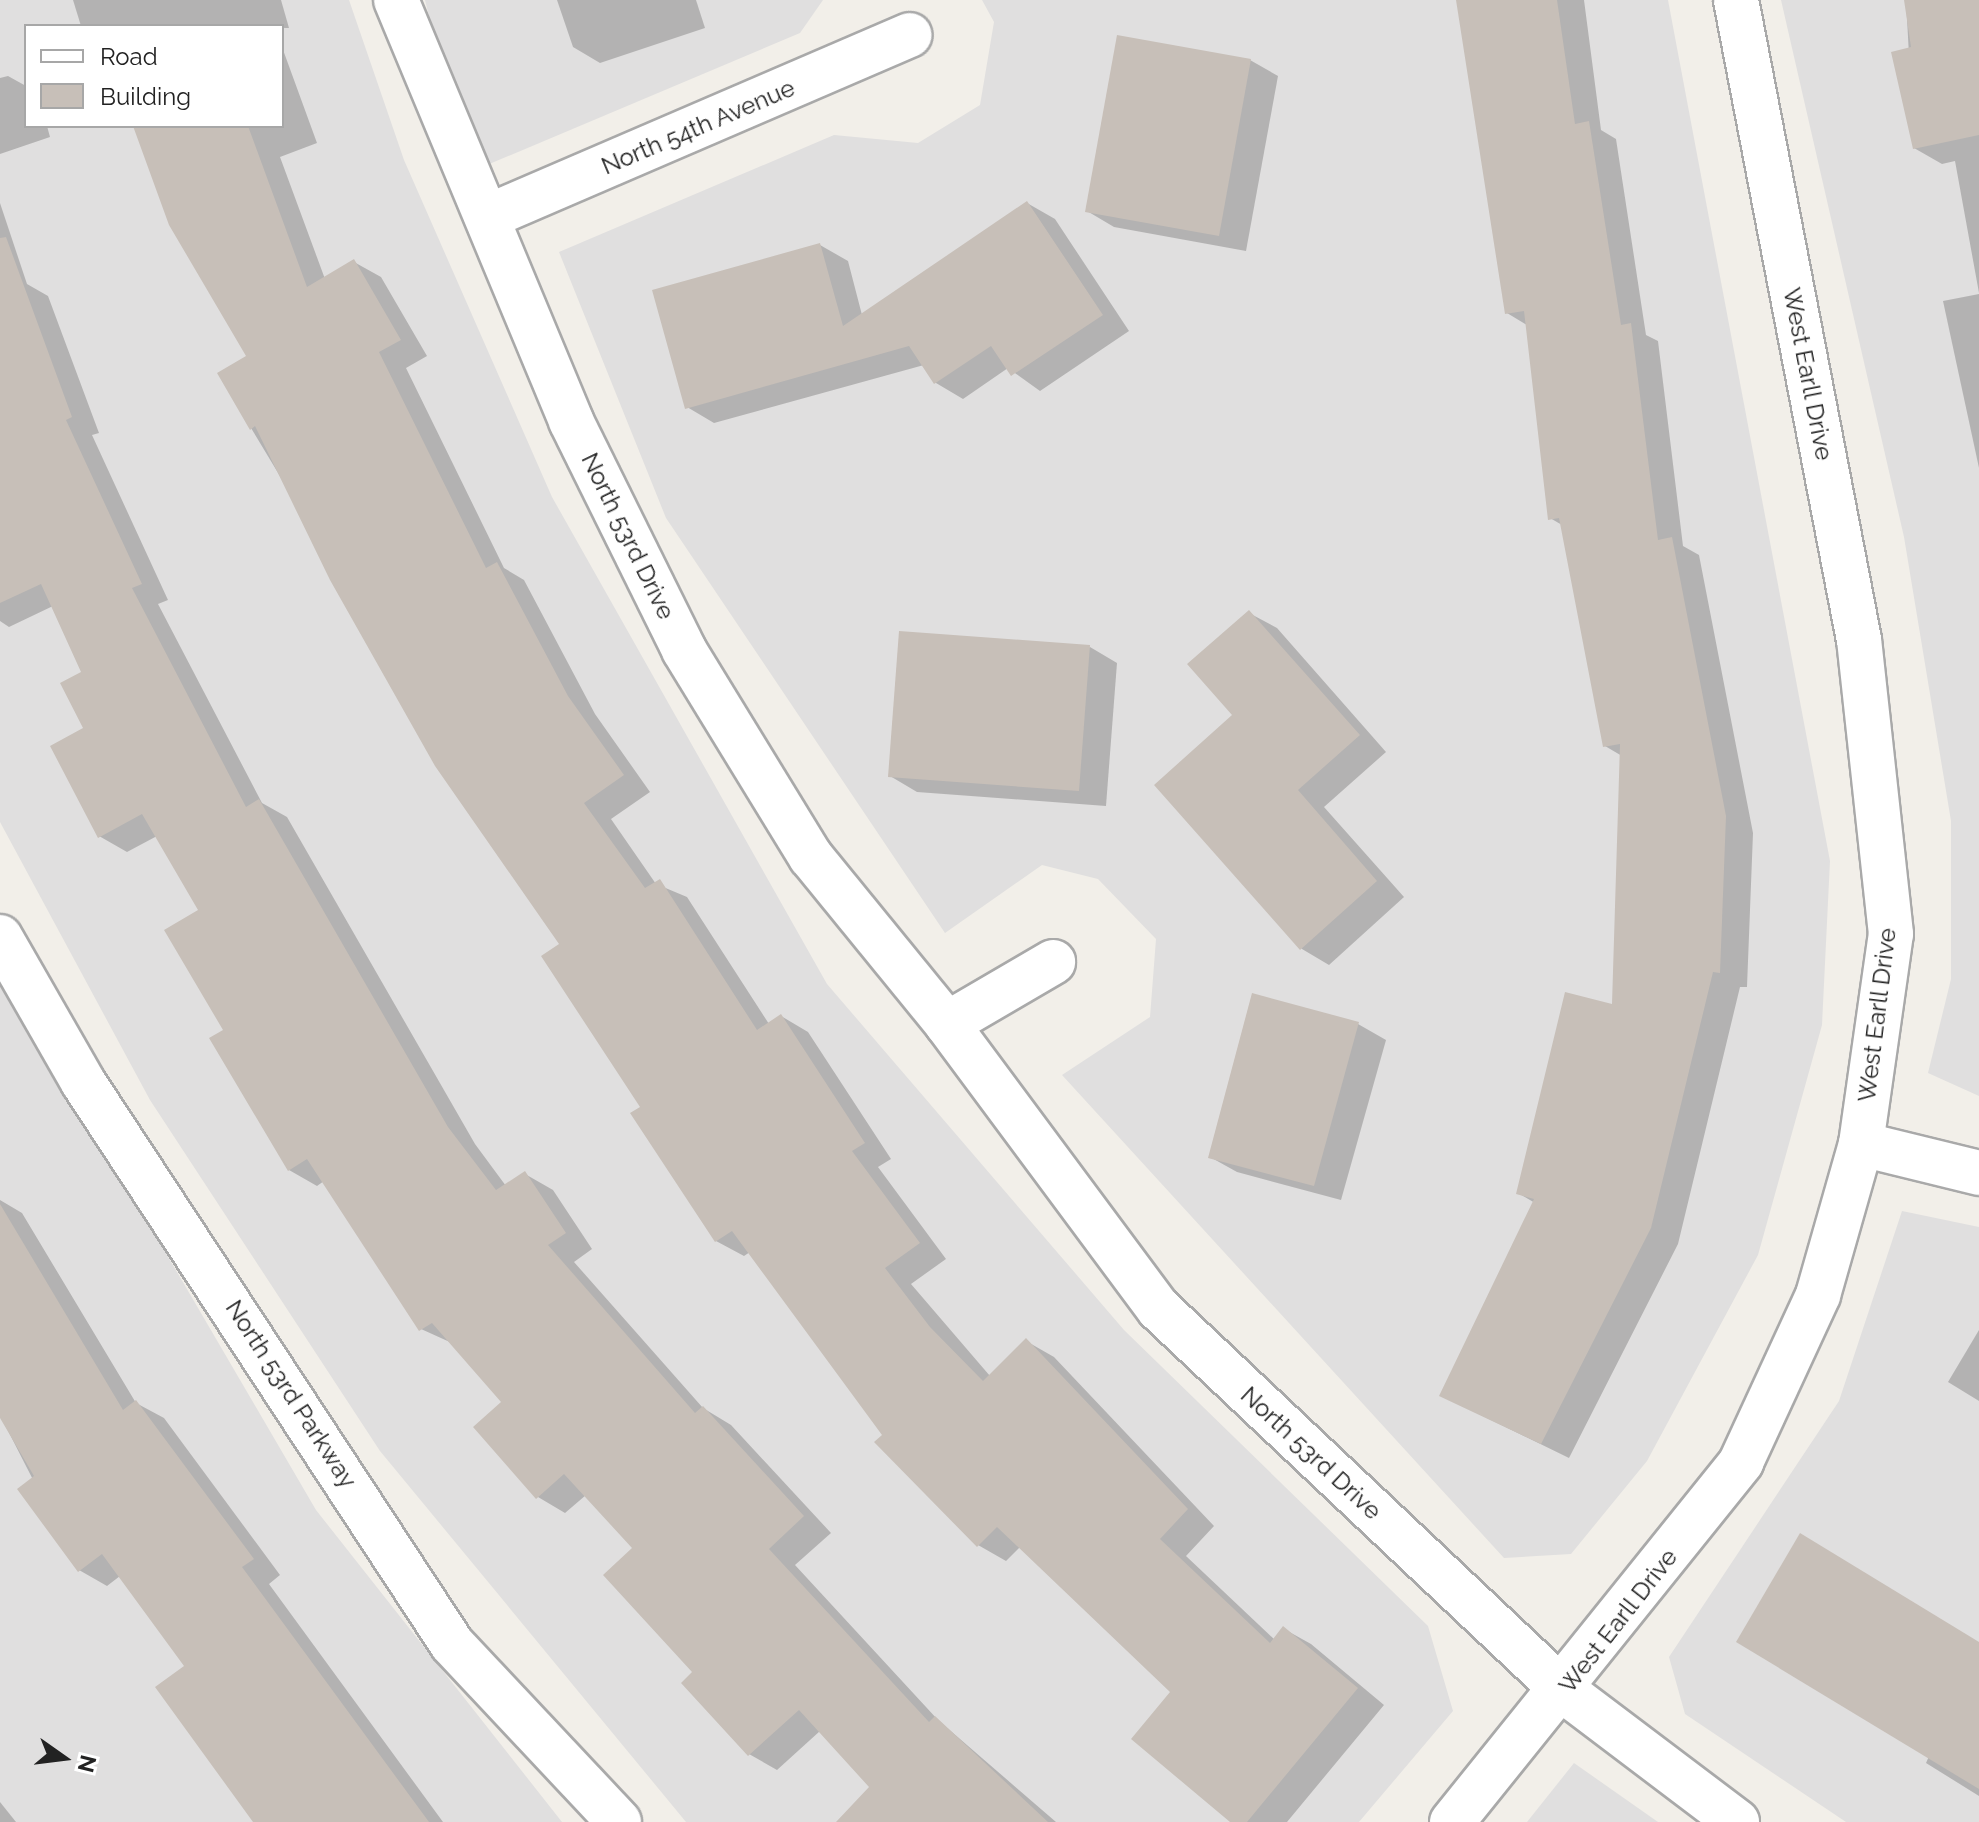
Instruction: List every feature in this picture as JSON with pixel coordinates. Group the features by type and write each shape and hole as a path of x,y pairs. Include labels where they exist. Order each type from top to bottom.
{"street":[{"name":"North 53rd Drive","path":"396,0 571,421 684,650 811,857 947,1024 1159,1309 1564,1691 1737,1822"},
{"name":"West Earll Drive","path":"1452,1822 1564,1691 1741,1462 1818,1295 1861,1144 1891,934 1859,640 1736,0"},
{"name":"North 54th Avenue","path":"487,217 909,35"},
{"name":"North 53rd Parkway","path":"0,937 83,1082 452,1644 619,1822"},
{"path":"947,1024 1053,962"},
{"path":"1861,1144 1979,1173"}],"shaded area":[{"path":"0,0 349,0 404,160 552,497 827,984 1124,1330 1428,1626 1453,1711 1359,1822 686,1822 380,1451 150,1100 0,822"},
{"path":"425,0 823,0 800,33 468,173"},
{"path":"982,0 1668,0 1830,861 1822,1025 1758,1255 1647,1461 1571,1554 1504,1558 1062,1075 1150,1017 1156,939 1098,879 1042,865 945,933 666,518 559,252 834,135 918,143 980,105 994,22"},
{"path":"1781,0 1979,0 1979,1096 1928,1073 1951,979 1951,821 1904,537"},
{"path":"0,969 316,1510 562,1822 0,1822"},
{"path":"1902,1211 1979,1227 1979,1822 1846,1822 1685,1714 1669,1657 1839,1401"},
{"path":"1574,1763 1658,1822 1527,1822"}],"building":[{"path":"1456,0 1557,0 1575,124 1589,121 1621,325 1631,323 1658,540 1672,537 1726,816 1720,973 1713,972 1651,1228 1541,1444 1439,1396 1534,1199 1516,1194 1565,992 1612,1004 1620,744 1603,747 1559,518 1548,520 1524,311 1505,314"},
{"path":"1904,0 1979,0 1979,135 1913,149 1891,52 1911,47"},
{"path":"1117,35 1251,59 1219,236 1085,212"},
{"path":"134,128 249,128 307,287 354,259 401,340 379,352 486,568 497,562 568,696 624,775 584,803 645,888 660,879 757,1030 781,1014 865,1143 852,1151 920,1243 885,1268 930,1327 983,1381 1026,1338 1188,1509 1160,1539 1270,1643 1283,1626 1358,1688 1247,1822 1230,1822 1131,1739 1170,1692 997,1527 977,1547 874,1442 882,1435 732,1231 715,1242 630,1113 640,1107 541,956 559,944 435,766 330,580 255,426 250,430 217,373 246,356 169,225"},
{"path":"1027,201 1103,315 1011,376 991,346 934,384 909,346 685,409 652,290 820,243 843,326"},
{"path":"6,237 72,417 66,420 142,584 132,588 246,807 259,799 448,1127 496,1190 525,1171 566,1233 548,1245 695,1413 703,1406 804,1516 769,1549 929,1722 935,1716 1048,1822 836,1822 869,1787 799,1710 748,1756 681,1683 692,1672 603,1575 632,1548 564,1474 536,1499 473,1427 501,1402 432,1323 419,1331 307,1159 288,1171 209,1038 223,1030 164,930 198,910 142,814 98,838 50,746 83,728 60,683 81,672 41,584 0,603 0,238"},
{"path":"1249,610 1360,735 1298,790 1377,881 1300,950 1154,785 1232,715 1187,664"},
{"path":"899,631 1090,645 1079,791 888,777"},
{"path":"1252,993 1359,1022 1314,1186 1208,1158"},
{"path":"0,1204 123,1410 136,1400 254,1559 242,1567 429,1822 253,1822 155,1687 184,1666 102,1554 78,1572 17,1489 34,1476 0,1418"},
{"path":"1800,1533 1979,1642 1979,1789 1736,1642"}]}
